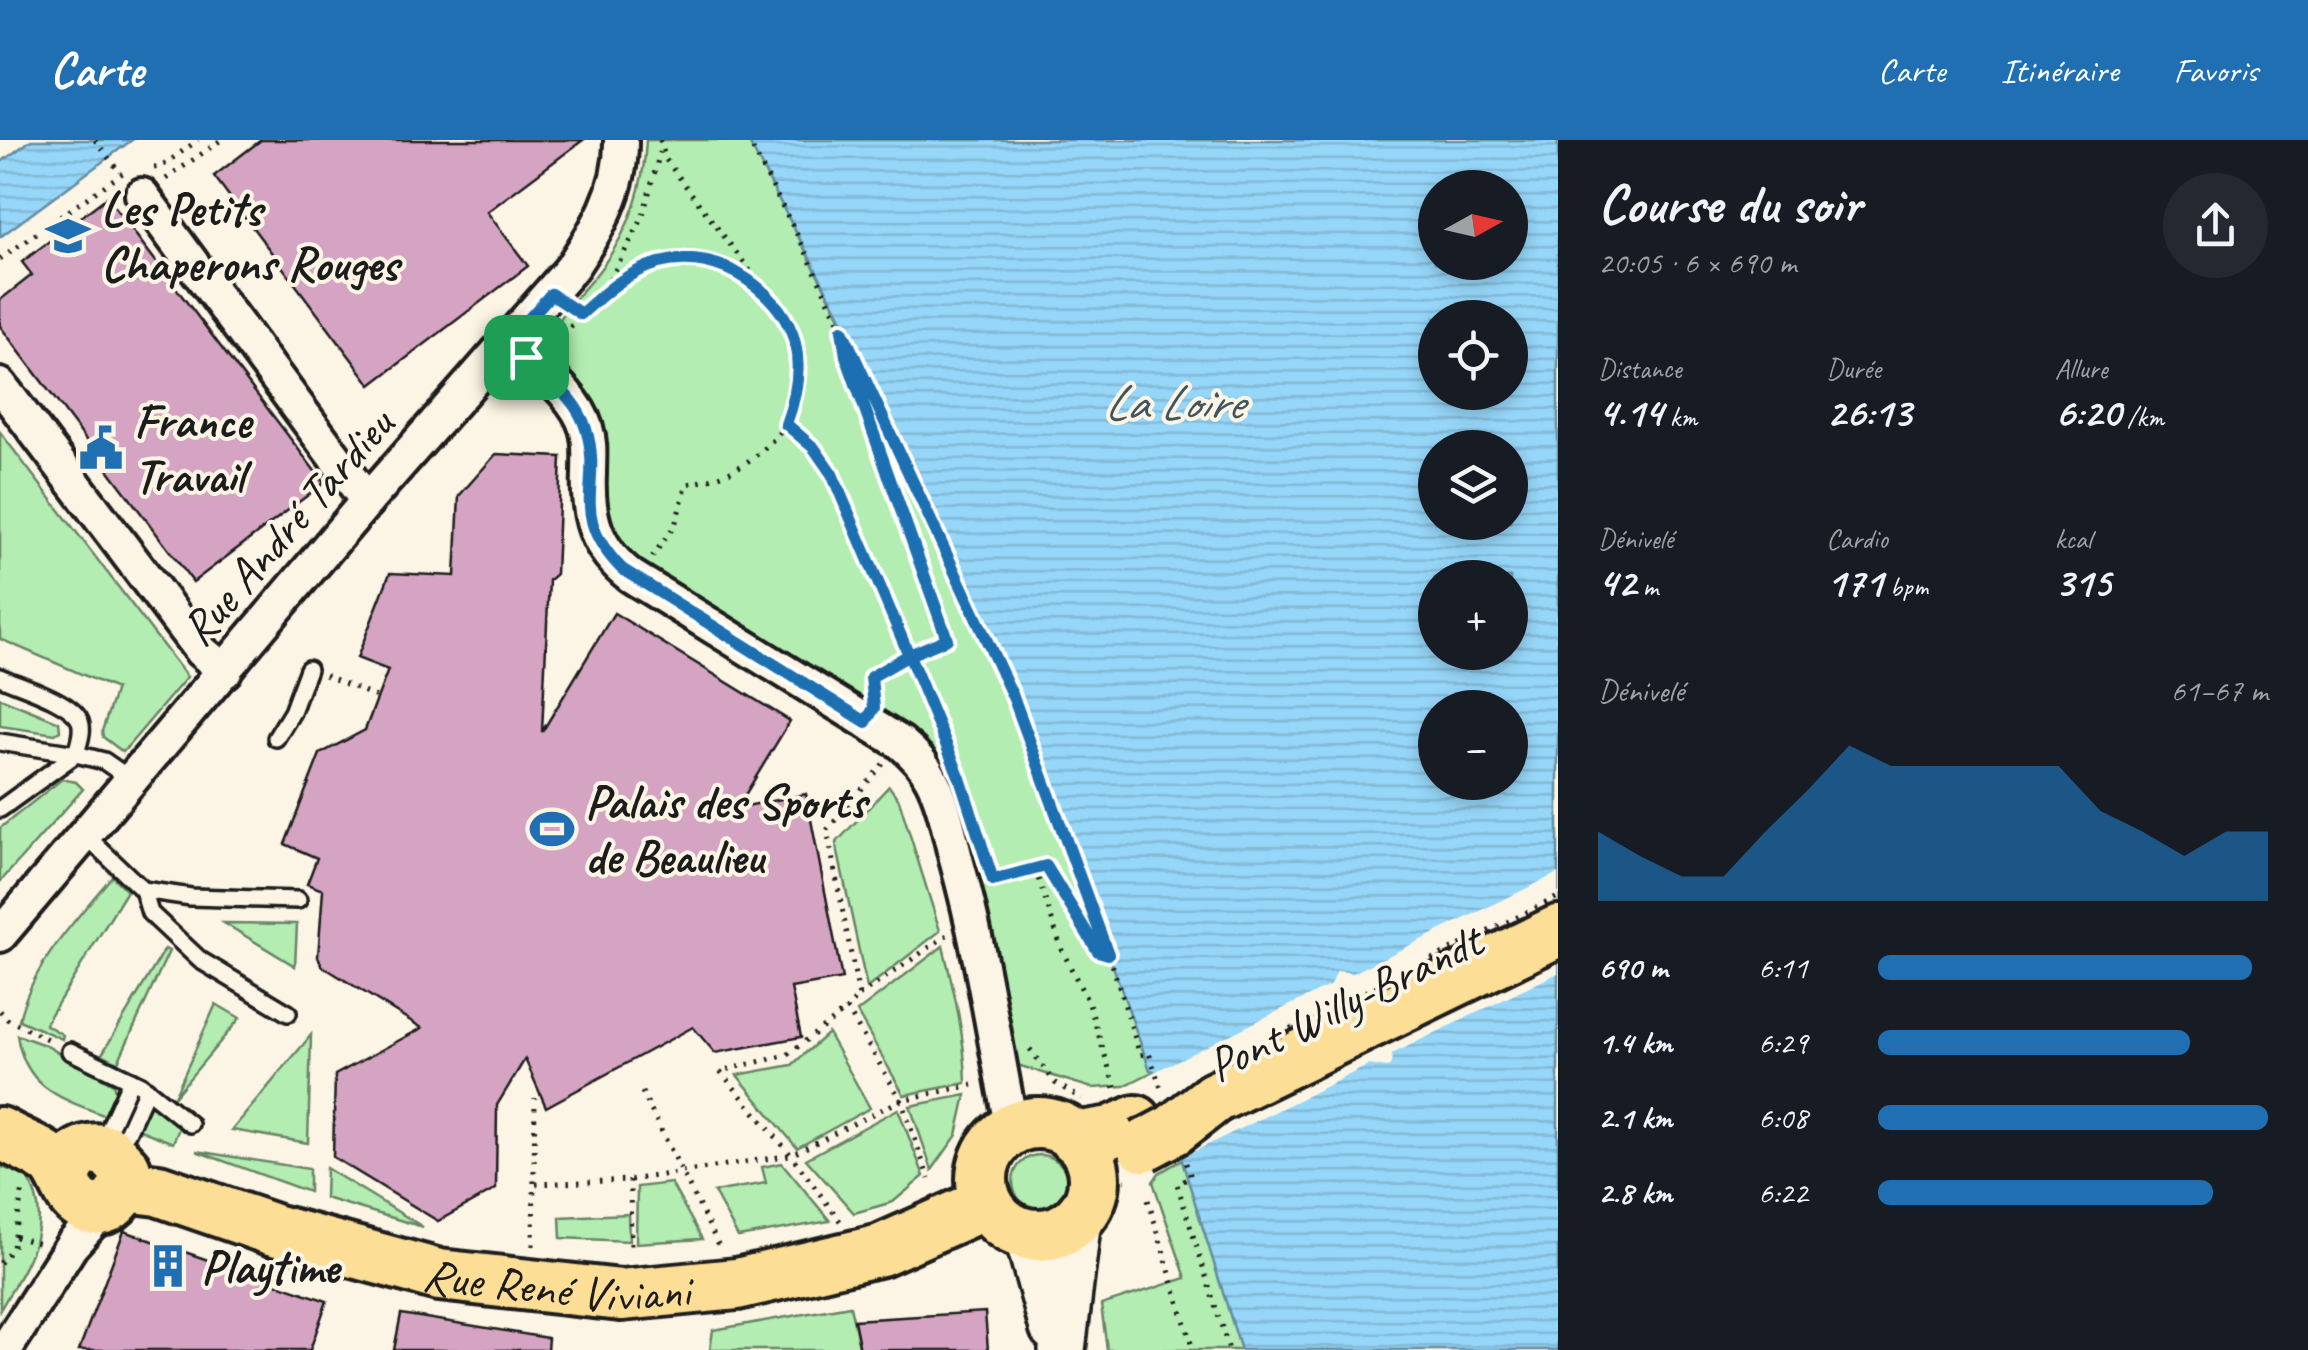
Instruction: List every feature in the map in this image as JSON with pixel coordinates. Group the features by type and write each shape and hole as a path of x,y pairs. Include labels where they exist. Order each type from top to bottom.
{"main road":[{"name":"Pont Willy-Brandt","path":"1139,1126 1558,931"},
{"name":"Rue René Viviani","path":"0,1100 52,1126 85,1176 158,1190 274,1230 439,1275 621,1295 737,1284 881,1250 987,1202"},
{"path":"1041,1124 1062,1129 1139,1126 1051,1234 1027,1234 1000,1220 987,1202 984,1165 994,1144 1012,1130 1041,1124"},
{"path":"0,1134 85,1176"}],"street":[{"name":"Rue André Tardieu","path":"0,934 368,501 551,294 595,233 611,199 621,152"},
{"path":"141,178 368,501"},
{"path":"510,340 579,411 590,446 588,494 594,531 612,558 631,576 901,743 924,765 933,780 980,955 1012,1130"},
{"path":"0,385 201,651 225,671"},
{"path":"1060,1350 1139,1126"},
{"path":"5,1350 58,1246 85,1176"},
{"path":"1027,1234 1060,1350"}],"lane":[{"path":"276,738 314,671"},
{"path":"0,677 66,706 79,719 82,733 76,754 0,809"},
{"path":"0,742 104,761 130,779"},
{"path":"84,836 143,890 191,897 298,900"},
{"path":"143,890 150,913 200,960 288,1013"},
{"path":"70,1051 147,1089 190,1124"},
{"path":"85,1176 131,1080"},
{"path":"85,1176 128,1134 147,1089"}],"path":[{"path":"96,140 119,172 141,178 221,140"},
{"path":"141,178 198,140"},
{"path":"552,349 616,273 642,219 660,140"},
{"path":"748,140 842,330 1014,699 1108,954 1140,1055 1149,1052 1139,1126"},
{"path":"631,576 667,538 688,484 743,466 786,424 798,382 797,349 785,317 661,149"},
{"path":"0,259 119,172"},
{"path":"600,296 646,268 677,260 702,261 731,269 766,293"},
{"path":"551,294 581,314"},
{"path":"842,330 846,356 947,639 871,677 874,708 866,722"},
{"path":"786,424 814,448 832,474 947,747"},
{"path":"314,671 378,697"},
{"path":"859,996 827,830 886,762"},
{"path":"993,880 1046,866 1098,951 1108,954"},
{"path":"1035,869 1062,950 1090,1004 1139,1126"},
{"name":"Pont Willy-Brandt","path":"1139,1126 1558,897"},
{"path":"840,1221 792,1156 720,1071 787,1055 859,996 948,934"},
{"path":"847,1009 901,1100 928,1178"},
{"path":"0,1011 7,1019 70,1051"},
{"path":"1027,1034 1030,1051 1056,1083 1139,1126 1190,1177 1177,1184 1230,1350"},
{"path":"536,1184 630,1180 792,1156 901,1100 1002,1079"},
{"path":"642,1092 686,1173 719,1246"},
{"path":"533,1250 534,1098"},
{"path":"0,1263 13,1247 14,1237 85,1176"},
{"path":"630,1180 632,1250"},
{"path":"1148,1200 1193,1350"},
{"path":"14,1237 58,1246"}],"green space":[{"path":"646,140 748,140 898,433 974,598 1053,799 1150,1069 1154,1071 1124,1086 1092,1088 1014,1064 954,802 612,543 551,340 574,299 622,235 639,189"},
{"path":"0,432 187,677 123,752 103,737 102,731 116,689 0,639"},
{"path":"0,698 59,722 60,731 55,734 0,726"},
{"path":"62,779 76,782 83,789 0,882 0,828"},
{"path":"889,786 899,800 940,931 867,988 836,843"},
{"path":"112,876 127,891 45,1024 63,1035 62,1039 19,1020 45,961"},
{"path":"224,923 297,924 295,966"},
{"path":"943,946 961,1031 966,1083 904,1095 857,1012"},
{"path":"165,949 169,951 118,1062 102,1054"},
{"path":"216,1004 240,1018 173,1098 178,1088"},
{"path":"828,1033 870,1108 797,1148 737,1075 792,1065"},
{"path":"17,1035 45,1045 113,1084 117,1096 106,1116 61,1097 37,1080 21,1053"},
{"path":"311,1035 308,1143 232,1130 307,1040"},
{"path":"966,1095 957,1135 932,1170 910,1106"},
{"path":"148,1105 180,1126 173,1143 135,1128"},
{"path":"898,1109 924,1176 893,1202 854,1213 806,1159"},
{"path":"196,1151 309,1169 309,1192"},
{"path":"1040,1155 1059,1163 1067,1182 1059,1201 1040,1209 1021,1201 1013,1182 1021,1163"},
{"path":"1182,1160 1241,1350 1107,1350 1101,1305 1186,1278 1153,1182 1159,1173"},
{"path":"782,1163 830,1221 738,1237 714,1192 766,1183 762,1167"},
{"path":"0,1166 27,1177 39,1212 34,1246 0,1310"},
{"path":"326,1168 423,1227 325,1198"},
{"path":"671,1183 702,1239 636,1243 637,1187"},
{"path":"628,1214 629,1241 561,1238 560,1217"},
{"path":"850,1306 860,1350 710,1350 713,1330"}],"water":[{"path":"31,140 132,140 0,237 0,163"},
{"name":"La Loire","path":"748,140 1558,140 1558,1350 1241,1350 1154,1071 1150,1070 1000,666 945,533 850,335"}],"pier":[{"path":"1558,873 1558,973 1392,1054 1387,1068 1369,1065 1177,1160 1148,1075 1331,985 1337,971 1353,973"}],"building":[{"path":"261,140 583,140 487,212 528,266 371,385 214,176"},
{"path":"107,197 324,483 193,582 0,326 0,300 32,275 22,262"},
{"name":"Palais des Sports de Beaulieu","path":"496,454 561,457 556,574 549,580 542,732 614,613 790,721 737,808 806,794 842,979 791,988 801,1037 715,1053 693,1027 546,1107 525,1059 497,1105 496,1189 438,1221 333,1157 335,1075 422,1028 322,966 318,957 323,890 307,884 317,858 285,844 320,754 365,730 388,670 357,658 390,573 455,576 459,496"},
{"name":"Playtime","path":"124,1231 327,1301 310,1350 79,1350"},
{"path":"985,1312 988,1350 860,1350 854,1320"},
{"path":"401,1314 548,1338 547,1350 394,1350"}],"place":[{"name":"Les Petits Chaperons Rouges","path":"68,236"},
{"name":"France Travail","path":"101,448"},
{"name":"Palais des Sports de Beaulieu","path":"552,829"},
{"name":"Playtime","path":"168,1266"}],"route":[{"path":"526,357 510,340 551,294 581,314 621,280 660,263 702,261 731,269 766,293 785,317 797,349 796,396 786,424 814,448 832,474 909,655 947,639 846,356 842,330 1014,699 1108,954 1098,951 1046,866 993,880 960,778 909,655 871,677 874,708 866,722 622,569 594,531 588,494 590,446 579,411 526,357"}]}
